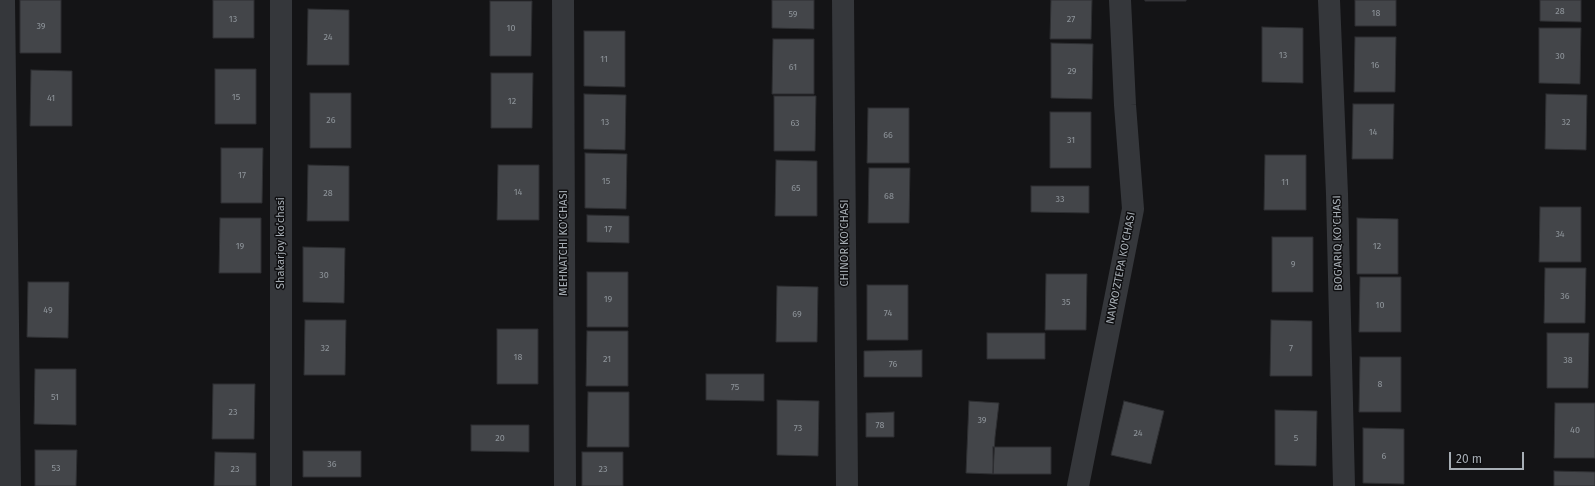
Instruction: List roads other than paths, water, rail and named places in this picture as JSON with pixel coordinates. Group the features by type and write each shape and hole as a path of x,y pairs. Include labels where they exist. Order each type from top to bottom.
{"street":[{"path":"4,0 10,486"},
{"name":"Shakarjoy ko'chasi","path":"281,0 281,486"},
{"name":"MEHNATCHI KO'CHASI","path":"563,0 565,486"},
{"name":"CHINOR KO'CHASI","path":"843,0 847,486"},
{"name":"NAVRO'ZTEPA KO'CHASI","path":"1078,486 1133,209 1125,105 1120,0"},
{"name":"BOG'ARIQ KO'CHASI","path":"1329,0 1337,194 1344,486"}]}
